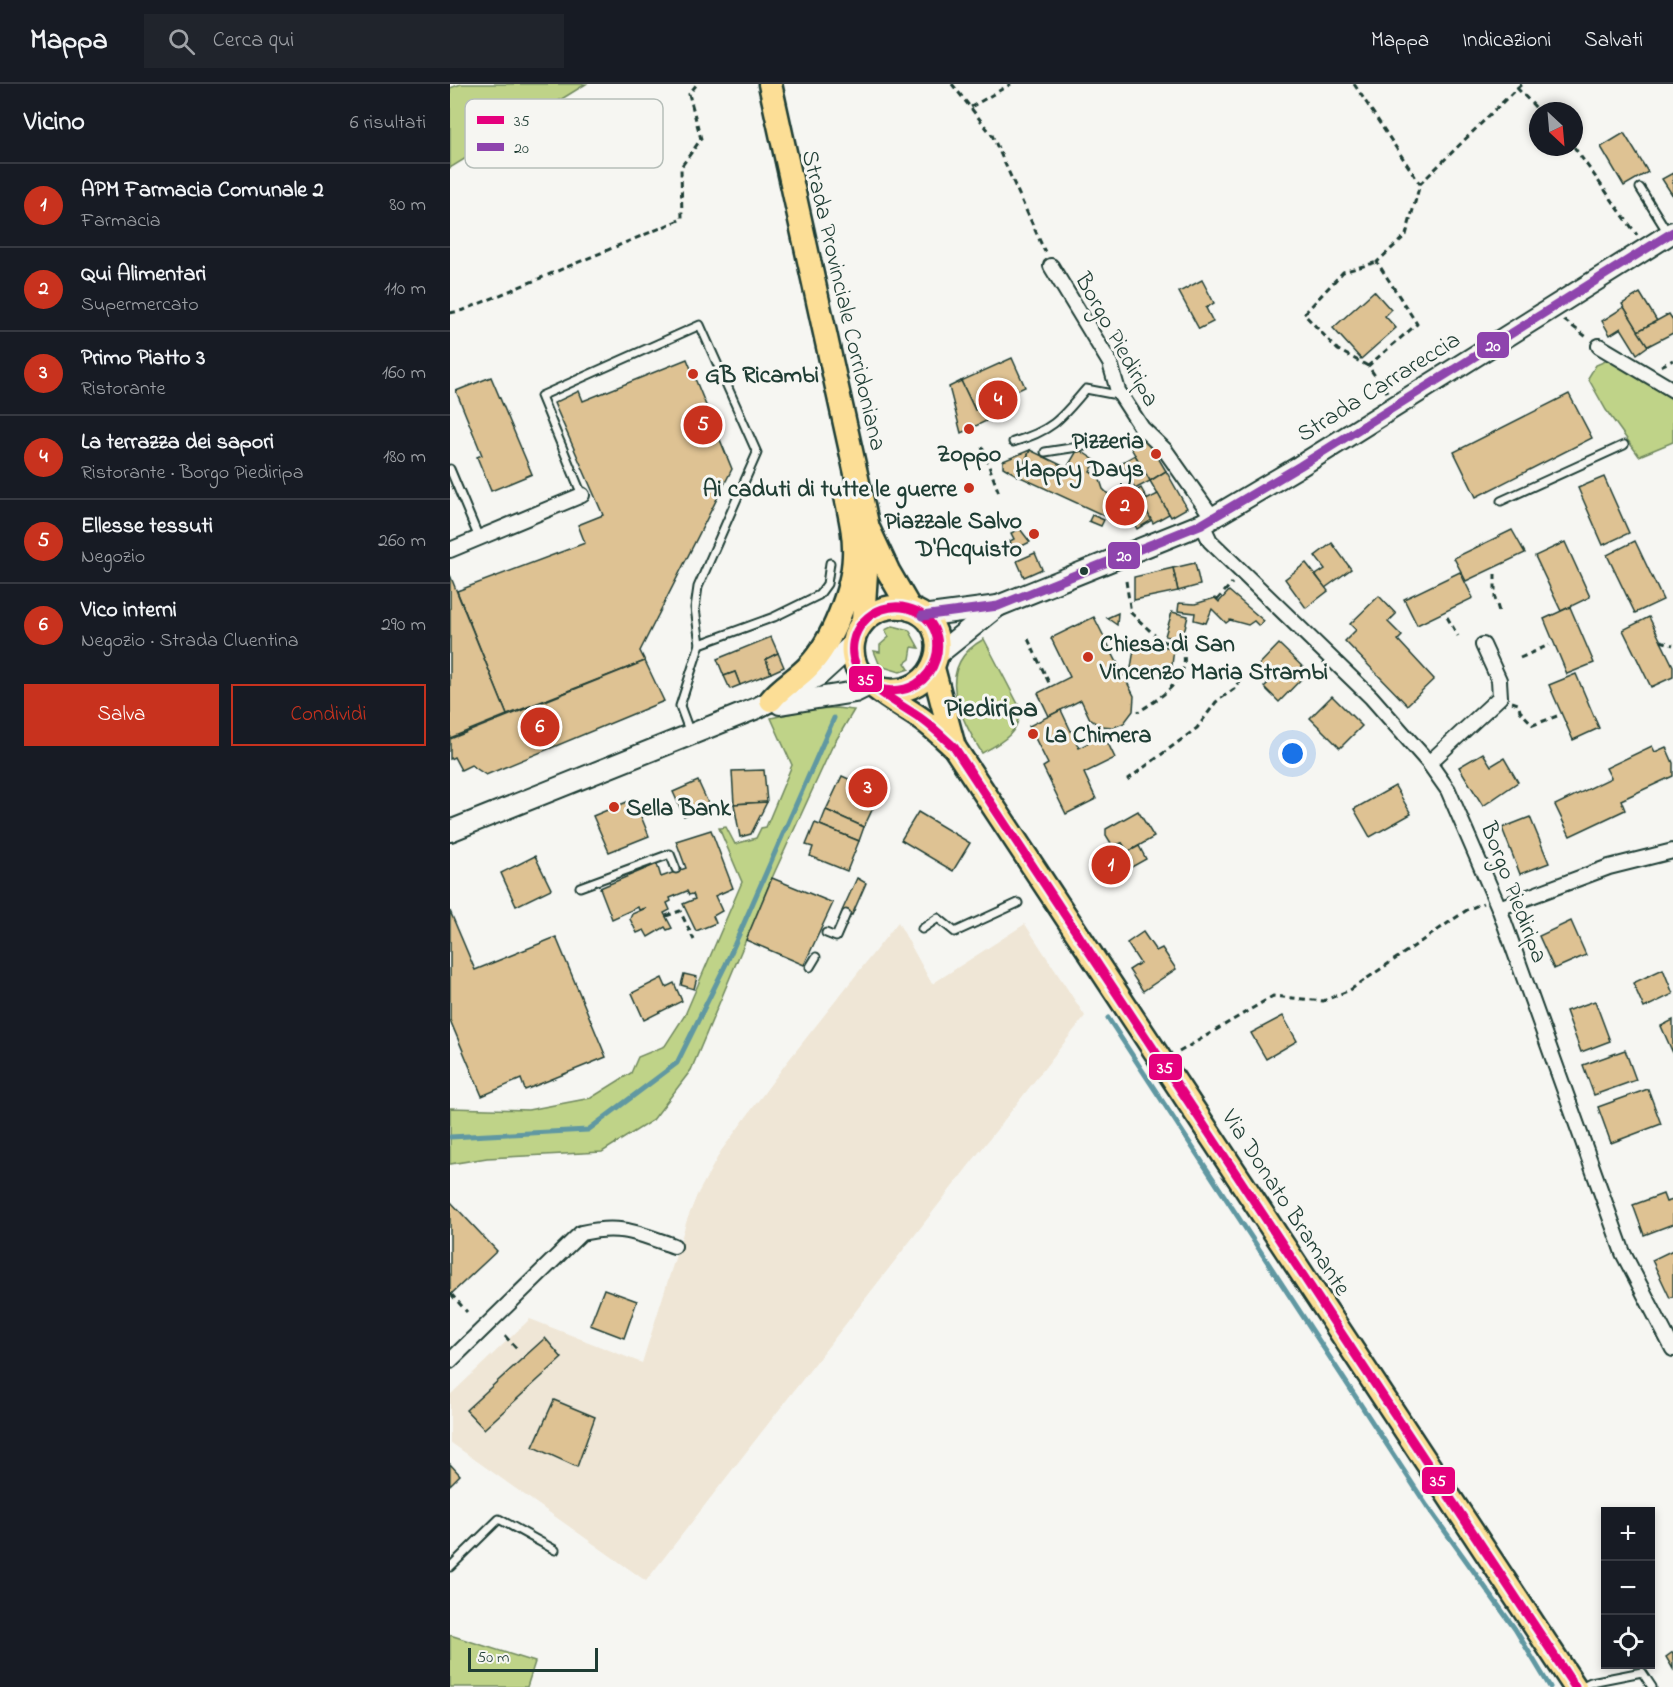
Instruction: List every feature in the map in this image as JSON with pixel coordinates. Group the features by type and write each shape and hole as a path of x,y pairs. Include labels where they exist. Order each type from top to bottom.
{"main road":[{"name":"Strada Provinciale Corridoniana","path":"770,84 868,528 888,571 916,612"},
{"name":"Strada Carrareccia","path":"998,606 1208,521 1671,234"},
{"path":"764,704 808,667 823,648 846,591 854,558 854,536 829,417 804,246"},
{"name":"Strada Provinciale Corridoniana","path":"863,621 868,528"},
{"path":"998,606 935,661 916,686 892,692 875,687 856,667 852,645 856,632 863,621 885,608 916,612 998,606"},
{"path":"916,612 932,627 937,640 935,661"},
{"path":"450,831 764,704 818,676 852,645"},
{"name":"Via Donato Bramante","path":"935,661 954,747"},
{"path":"764,704 855,692 875,687"},
{"name":"Via Donato Bramante","path":"875,687 923,720 954,747 1575,1687"}],"street":[{"name":"Borgo Piediripa","path":"1051,266 1110,363 1118,391 1142,428 1165,450 1208,521 1210,541 1364,690 1430,763 1452,799 1497,903 1623,1253 1673,1349"},
{"path":"1599,346 1673,390"},
{"path":"450,550 582,495"},
{"path":"1430,763 1500,697 1499,680 1483,645"},
{"path":"1497,903 1609,867 1673,851"},
{"path":"450,1361 581,1233 601,1229 624,1229 674,1246"}],"lane":[{"path":"1640,188 1671,234"},
{"path":"582,495 541,396 700,325 757,453 698,587 695,608 700,644 680,706 690,733"},
{"path":"1013,441 1035,435 1059,422 1086,389 1112,394 1118,391"},
{"path":"1045,452 1130,439 1142,428"},
{"path":"1501,501 1624,444"},
{"path":"450,469 479,538"},
{"path":"700,644 774,616 819,595 827,584 830,563"},
{"path":"580,887 670,854 676,869"},
{"path":"922,929 938,918 955,932 1018,903"},
{"path":"826,933 836,937 846,914"},
{"path":"810,967 816,957"},
{"path":"450,1567 499,1519 555,1550"},
{"path":"1581,1687 1591,1682 1642,1672 1652,1687"}],"path":[{"path":"450,313 682,219 681,167 701,139 689,94 698,84"},
{"path":"952,84 992,135 1051,266"},
{"path":"970,108 1011,84"},
{"path":"1354,84 1420,184"},
{"path":"1395,404 1368,366 1338,350 1304,314 1343,272 1377,262 1406,235 1420,184 1522,84"},
{"path":"1517,88 1530,102"},
{"path":"1580,156 1647,249"},
{"path":"1368,366 1417,324 1377,262"},
{"path":"1562,318 1599,346"},
{"path":"998,400 1005,413 1009,411 1006,404"},
{"path":"982,447 1000,496"},
{"path":"1495,574 1495,598 1500,615"},
{"path":"1126,581 1131,613 1161,641 1181,647 1184,652 1184,662 1180,673 1166,694 1138,712"},
{"path":"1217,600 1227,589"},
{"path":"1447,617 1458,636"},
{"path":"1028,639 1051,687"},
{"path":"1661,641 1673,645"},
{"path":"1520,658 1549,645"},
{"path":"1127,780 1197,728 1216,702 1234,689 1241,678"},
{"path":"1500,697 1518,704 1520,711 1533,725 1557,716"},
{"path":"1162,1062 1273,996 1323,1001 1350,990 1467,910 1497,903"},
{"path":"666,916 680,911 694,940"},
{"path":"451,1294 467,1312"},
{"path":"505,1336 517,1349"}],"shaded area":[{"path":"898,922 932,984 1025,924 1085,1016 646,1581 450,1442 450,1395 530,1319 642,1363 687,1220 697,1195 721,1151 784,1066"}],"green space":[{"path":"461,84 586,84 562,99 465,99 465,159 450,168 450,88"},
{"path":"1608,360 1646,380 1673,400 1673,442 1639,456 1606,410 1588,378 1596,365"},
{"path":"893,626 909,630 919,648 912,647 910,659 905,663 909,669 900,672 880,666 874,651 880,652 880,645 889,637 885,630"},
{"path":"984,639 1019,706 1019,715 1009,735 982,753 959,708 955,692 955,677 959,663 968,650"},
{"path":"810,709 854,710 832,747 772,878 691,1070 653,1120 602,1152 487,1158 450,1164 450,1108 528,1110 591,1098 631,1073 638,1057 665,1046 685,1015 742,882 719,828 726,827 735,844 756,838 761,828 766,827 792,765 771,718"},
{"path":"450,1635 535,1662 527,1687 450,1687"}],"building":[{"path":"1624,133 1648,172 1624,186 1601,147"},
{"path":"1673,173 1673,196 1662,179"},
{"path":"1202,280 1214,303 1206,308 1213,322 1199,329 1179,292"},
{"path":"1374,291 1391,310 1385,316 1396,328 1361,359 1333,328"},
{"path":"1640,293 1657,321 1638,331 1622,304"},
{"path":"1624,307 1648,346 1637,354 1621,328 1610,335 1602,321"},
{"path":"1669,314 1673,320 1673,333 1648,346 1638,331"},
{"path":"1012,358 1025,387 975,410 961,381"},
{"path":"687,359 732,469 640,651 645,661 507,715 457,591 585,543 578,525 603,515 554,403 579,391 583,401"},
{"path":"491,377 532,474 491,491 477,457 482,455 456,391"},
{"path":"961,381 975,410 995,401 1001,414 961,433 949,387"},
{"path":"1569,394 1592,438 1476,497 1454,452"},
{"path":"1147,439 1166,471 1150,481 1131,448"},
{"path":"1078,449 1096,461 1090,472 1099,477 1103,489 1113,499 1105,516 1018,476 1030,450 1067,468"},
{"path":"1030,450 1018,476 1003,467 1003,461"},
{"path":"1135,455 1141,465 1127,473 1121,463"},
{"path":"1141,465 1150,481 1135,489 1127,473"},
{"path":"1166,471 1187,508 1171,517 1150,481"},
{"path":"1604,477 1629,533 1603,545 1578,488"},
{"path":"1141,488 1147,499 1142,502 1136,491"},
{"path":"1136,491 1152,520 1137,529 1121,499"},
{"path":"1158,494 1169,514 1153,523 1142,502"},
{"path":"1092,515 1104,520 1101,526 1089,521"},
{"path":"1020,529 1030,542 1014,550 1010,541 1014,539 1011,533"},
{"path":"1512,530 1525,553 1466,581 1454,558"},
{"path":"1635,541 1663,600 1635,613 1607,555"},
{"path":"1565,542 1590,597 1561,611 1535,556"},
{"path":"1332,543 1351,569 1325,588 1316,575 1325,569 1315,556"},
{"path":"1035,553 1042,569 1024,577 1017,561"},
{"path":"1195,563 1200,585 1178,591 1173,568"},
{"path":"1306,563 1328,591 1306,608 1285,579"},
{"path":"1173,568 1178,591 1134,600 1134,577"},
{"path":"1460,572 1473,598 1417,625 1404,599"},
{"path":"450,575 507,715 450,738"},
{"path":"1229,591 1264,621 1259,626 1254,621 1248,625 1230,620 1226,623 1212,609 1206,623 1194,620 1195,613 1178,611 1179,603 1195,604 1215,598 1219,602"},
{"path":"1379,596 1396,614 1388,622 1402,636 1398,640 1434,679 1407,705 1345,641 1356,630 1350,624"},
{"path":"1570,607 1594,663 1567,674 1544,619"},
{"path":"1172,612 1188,616 1182,640 1165,636"},
{"path":"1118,613 1117,625 1107,618"},
{"name":"Chiesa di San Vincenzo Maria Strambi","path":"1094,617 1134,696 1133,711 1124,723 1114,727 1100,726 1090,719 1081,700 1049,716 1038,693 1070,677 1051,638"},
{"path":"1649,617 1673,666 1673,677 1651,687 1623,630"},
{"path":"771,637 778,653 766,659 771,673 740,685 735,672 724,676 717,659"},
{"path":"1135,643 1174,648 1171,674 1131,668"},
{"path":"1279,644 1308,672 1279,702 1264,687 1268,683 1254,670"},
{"path":"778,653 784,667 771,673 766,659"},
{"path":"645,661 664,701 486,775 471,765 461,770 454,757 450,759 450,739"},
{"path":"735,672 740,685 730,689 724,676"},
{"path":"1576,674 1599,728 1573,740 1549,685"},
{"path":"1332,696 1362,726 1340,748 1310,718"},
{"path":"1061,710 1079,748 1104,735 1115,758 1084,773 1096,799 1066,814 1043,767 1048,764 1029,726"},
{"path":"1652,746 1655,752 1666,747 1673,763 1673,776 1621,800 1625,810 1570,836 1555,805 1611,778 1606,768"},
{"path":"1483,753 1491,766 1504,758 1518,782 1483,806 1459,767"},
{"path":"764,770 767,802 734,804 732,771"},
{"path":"842,776 880,793 864,827 826,810"},
{"path":"698,781 709,805 684,816 673,792"},
{"path":"1395,786 1411,814 1370,837 1354,809"},
{"path":"634,799 649,836 609,852 593,816"},
{"path":"767,802 751,834 740,837 734,804"},
{"path":"826,810 864,827 859,841 820,825"},
{"path":"1138,811 1154,837 1128,852 1122,843 1114,848 1106,835 1106,829"},
{"path":"918,812 970,843 953,871 901,840"},
{"path":"1530,817 1549,863 1520,874 1502,828"},
{"path":"815,823 859,841 847,871 810,856 813,847 806,845"},
{"path":"711,830 733,888 715,896 722,911 713,916 716,923 696,931 683,904 695,899 693,894 689,895 687,891 670,898 671,901 667,903 670,910 664,913 672,928 667,930 665,927 648,937 644,930 637,933 630,919 632,914 646,908 639,910 638,907 612,919 600,888 657,864 661,877 686,868 676,841"},
{"path":"1122,843 1128,852 1139,846 1146,859 1121,873 1119,869 1114,871 1106,854 1113,846"},
{"path":"535,856 551,889 516,906 501,873"},
{"path":"772,878 833,903 804,965 746,940"},
{"path":"857,878 866,883 852,915 842,911"},
{"path":"450,911 475,970 556,937 606,1057 525,1090 521,1079 482,1096 450,1020"},
{"path":"1571,921 1586,955 1554,969 1539,936"},
{"path":"1143,932 1156,951 1162,948 1176,969 1143,991 1129,970 1140,963 1127,943"},
{"path":"1663,969 1673,994 1644,1008 1633,983"},
{"path":"684,974 697,977 694,989 681,985"},
{"path":"662,978 666,987 674,983 682,1001 644,1020 632,993"},
{"path":"1595,1001 1610,1041 1581,1052 1566,1011"},
{"path":"1283,1016 1297,1041 1266,1059 1251,1033"},
{"path":"1673,1020 1673,1053 1661,1026"},
{"path":"1625,1050 1636,1080 1594,1095 1583,1065"},
{"path":"1648,1089 1661,1124 1611,1143 1598,1107"},
{"path":"1663,1194 1666,1202 1673,1200 1673,1224 1644,1235 1633,1205"},
{"path":"450,1201 497,1251 450,1295"},
{"path":"1673,1250 1673,1296 1670,1298 1652,1260"},
{"path":"604,1289 637,1301 624,1338 590,1325"},
{"path":"545,1338 562,1358 484,1429 466,1410"},
{"path":"554,1400 595,1417 577,1467 533,1447"},
{"path":"450,1464 460,1475 450,1485"},
{"path":"1673,1652 1673,1669 1666,1657"}],"waterway":[{"path":"450,1137 588,1130 677,1063 726,964 834,718"},
{"path":"1108,1018 1427,1506 1515,1629 1550,1687"}],"transit line":[{"name":"20","path":"922,616 998,606 1202,524 1300,466 1673,232"},
{"name":"35","path":"879,689 900,690 917,684 929,673 936,659 938,643 934,628 924,616 907,608 894,607 872,614 857,631 853,642 856,666 876,689 927,723 954,747 1575,1687"}],"place":[{"name":"GB Ricambi","path":"693,374"},
{"name":"La terrazza dei sapori","path":"998,400"},
{"name":"Ellesse tessuti","path":"703,425"},
{"name":"Zoppo","path":"969,429"},
{"name":"Pizzeria Happy Days","path":"1156,454"},
{"name":"Ai caduti di tutte le guerre","path":"969,488"},
{"name":"Qui Alimentari","path":"1125,506"},
{"name":"Piazzale Salvo D'Acquisto","path":"1034,534"},
{"name":"Chiesa di San Vincenzo Maria Strambi","path":"1088,657"},
{"name":"Vico interni","path":"540,727"},
{"name":"La Chimera","path":"1033,734"},
{"name":"Primo Piatto 3","path":"868,788"},
{"name":"Sella Bank","path":"614,807"},
{"name":"APM Farmacia Comunale 2","path":"1111,865"}],"district":[{"name":"Piediripa","path":"991,707"}]}
